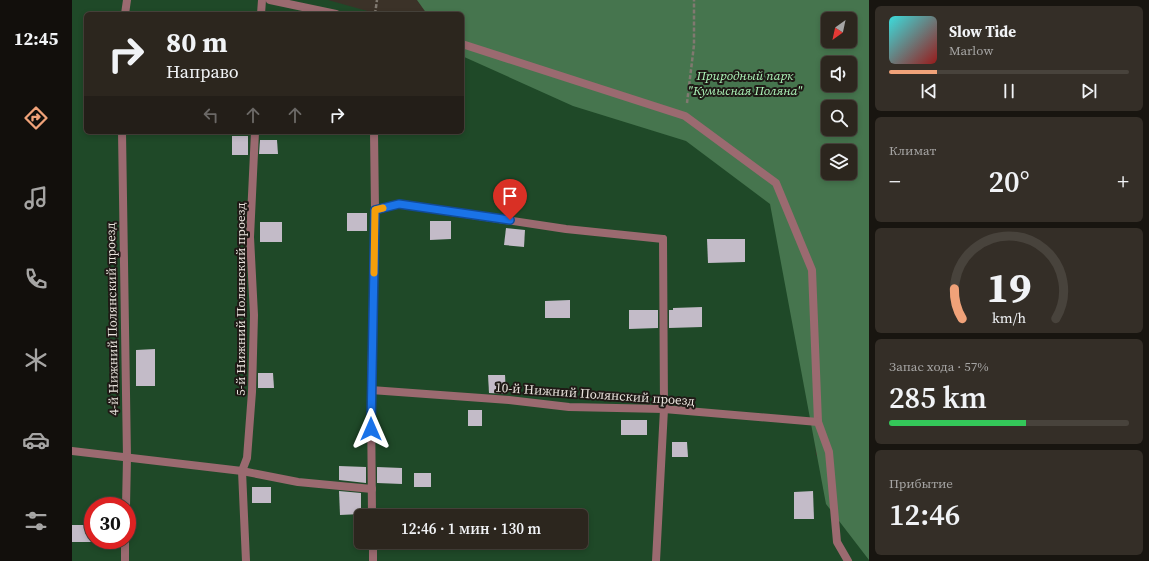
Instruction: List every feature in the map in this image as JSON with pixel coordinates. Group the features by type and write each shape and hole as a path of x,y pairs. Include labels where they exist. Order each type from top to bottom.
{"street":[{"path":"125,12 127,0"},
{"path":"261,12 262,0"},
{"path":"270,0 327,12"},
{"path":"464,45 685,116 776,183 812,270 818,422 829,452 837,542 848,561"},
{"name":"4-й Нижний Полянский проезд","path":"122,134 127,458 126,497"},
{"name":"5-й Нижний Полянский проезд","path":"246,561 242,471 247,458 252,392 254,315 250,237 255,134"},
{"path":"372,509 371,390 375,210 374,134"},
{"path":"375,210 399,204 566,229 663,239 664,409 656,561"},
{"name":"10-й Нижний Полянский проезд","path":"371,390 509,400 569,407 664,409 818,422"},
{"path":"72,451 242,471 298,482 372,489"},
{"path":"125,561 126,549"},
{"path":"373,549 373,561"}],"path":[{"path":"375,12 377,0"},
{"path":"685,116 694,44 694,0"}],"green space":[{"path":"72,0 328,0 371,12 84,12 84,134 464,134 464,42 658,113 804,212 816,455 869,493 869,561 72,561"},
{"name":"Природный парк \"Кумысная Поляна\"","path":"417,0 869,0 869,560 826,504 770,204 686,141 573,106 464,57 464,12 426,12"}],"building":[{"path":"232,136 248,136 248,155 232,155"},
{"path":"260,140 277,140 278,154 259,154"},
{"path":"347,213 367,213 367,231 347,231"},
{"path":"430,221 451,221 451,239 430,240"},
{"path":"260,222 282,222 282,242 260,242"},
{"path":"506,228 525,230 524,247 504,245"},
{"path":"707,239 745,239 745,262 708,263"},
{"path":"570,300 570,318 545,318 545,301"},
{"path":"702,307 702,327 669,328 669,310 673,310 673,308"},
{"path":"629,310 658,310 658,328 629,329"},
{"path":"155,349 155,386 136,386 136,350"},
{"path":"258,373 273,373 274,388 258,388"},
{"path":"488,375 505,375 506,394 489,393"},
{"path":"468,410 482,410 482,426 468,426"},
{"path":"621,420 647,420 647,435 621,435"},
{"path":"672,442 687,442 688,457 672,457"},
{"path":"339,466 366,467 366,483 339,480"},
{"path":"377,467 402,468 402,484 377,483"},
{"path":"414,473 431,473 431,487 414,487"},
{"path":"252,487 271,487 271,503 252,503"},
{"path":"339,491 361,493 361,509 354,509 354,514 340,515"},
{"path":"813,491 814,519 794,519 794,492"},
{"path":"72,525 84,525 84,542 72,542"}],"slow traffic":[{"path":"374,273 375,210 383,208"}],"route":[{"path":"371,429 375,210 399,204 510,220"}]}
